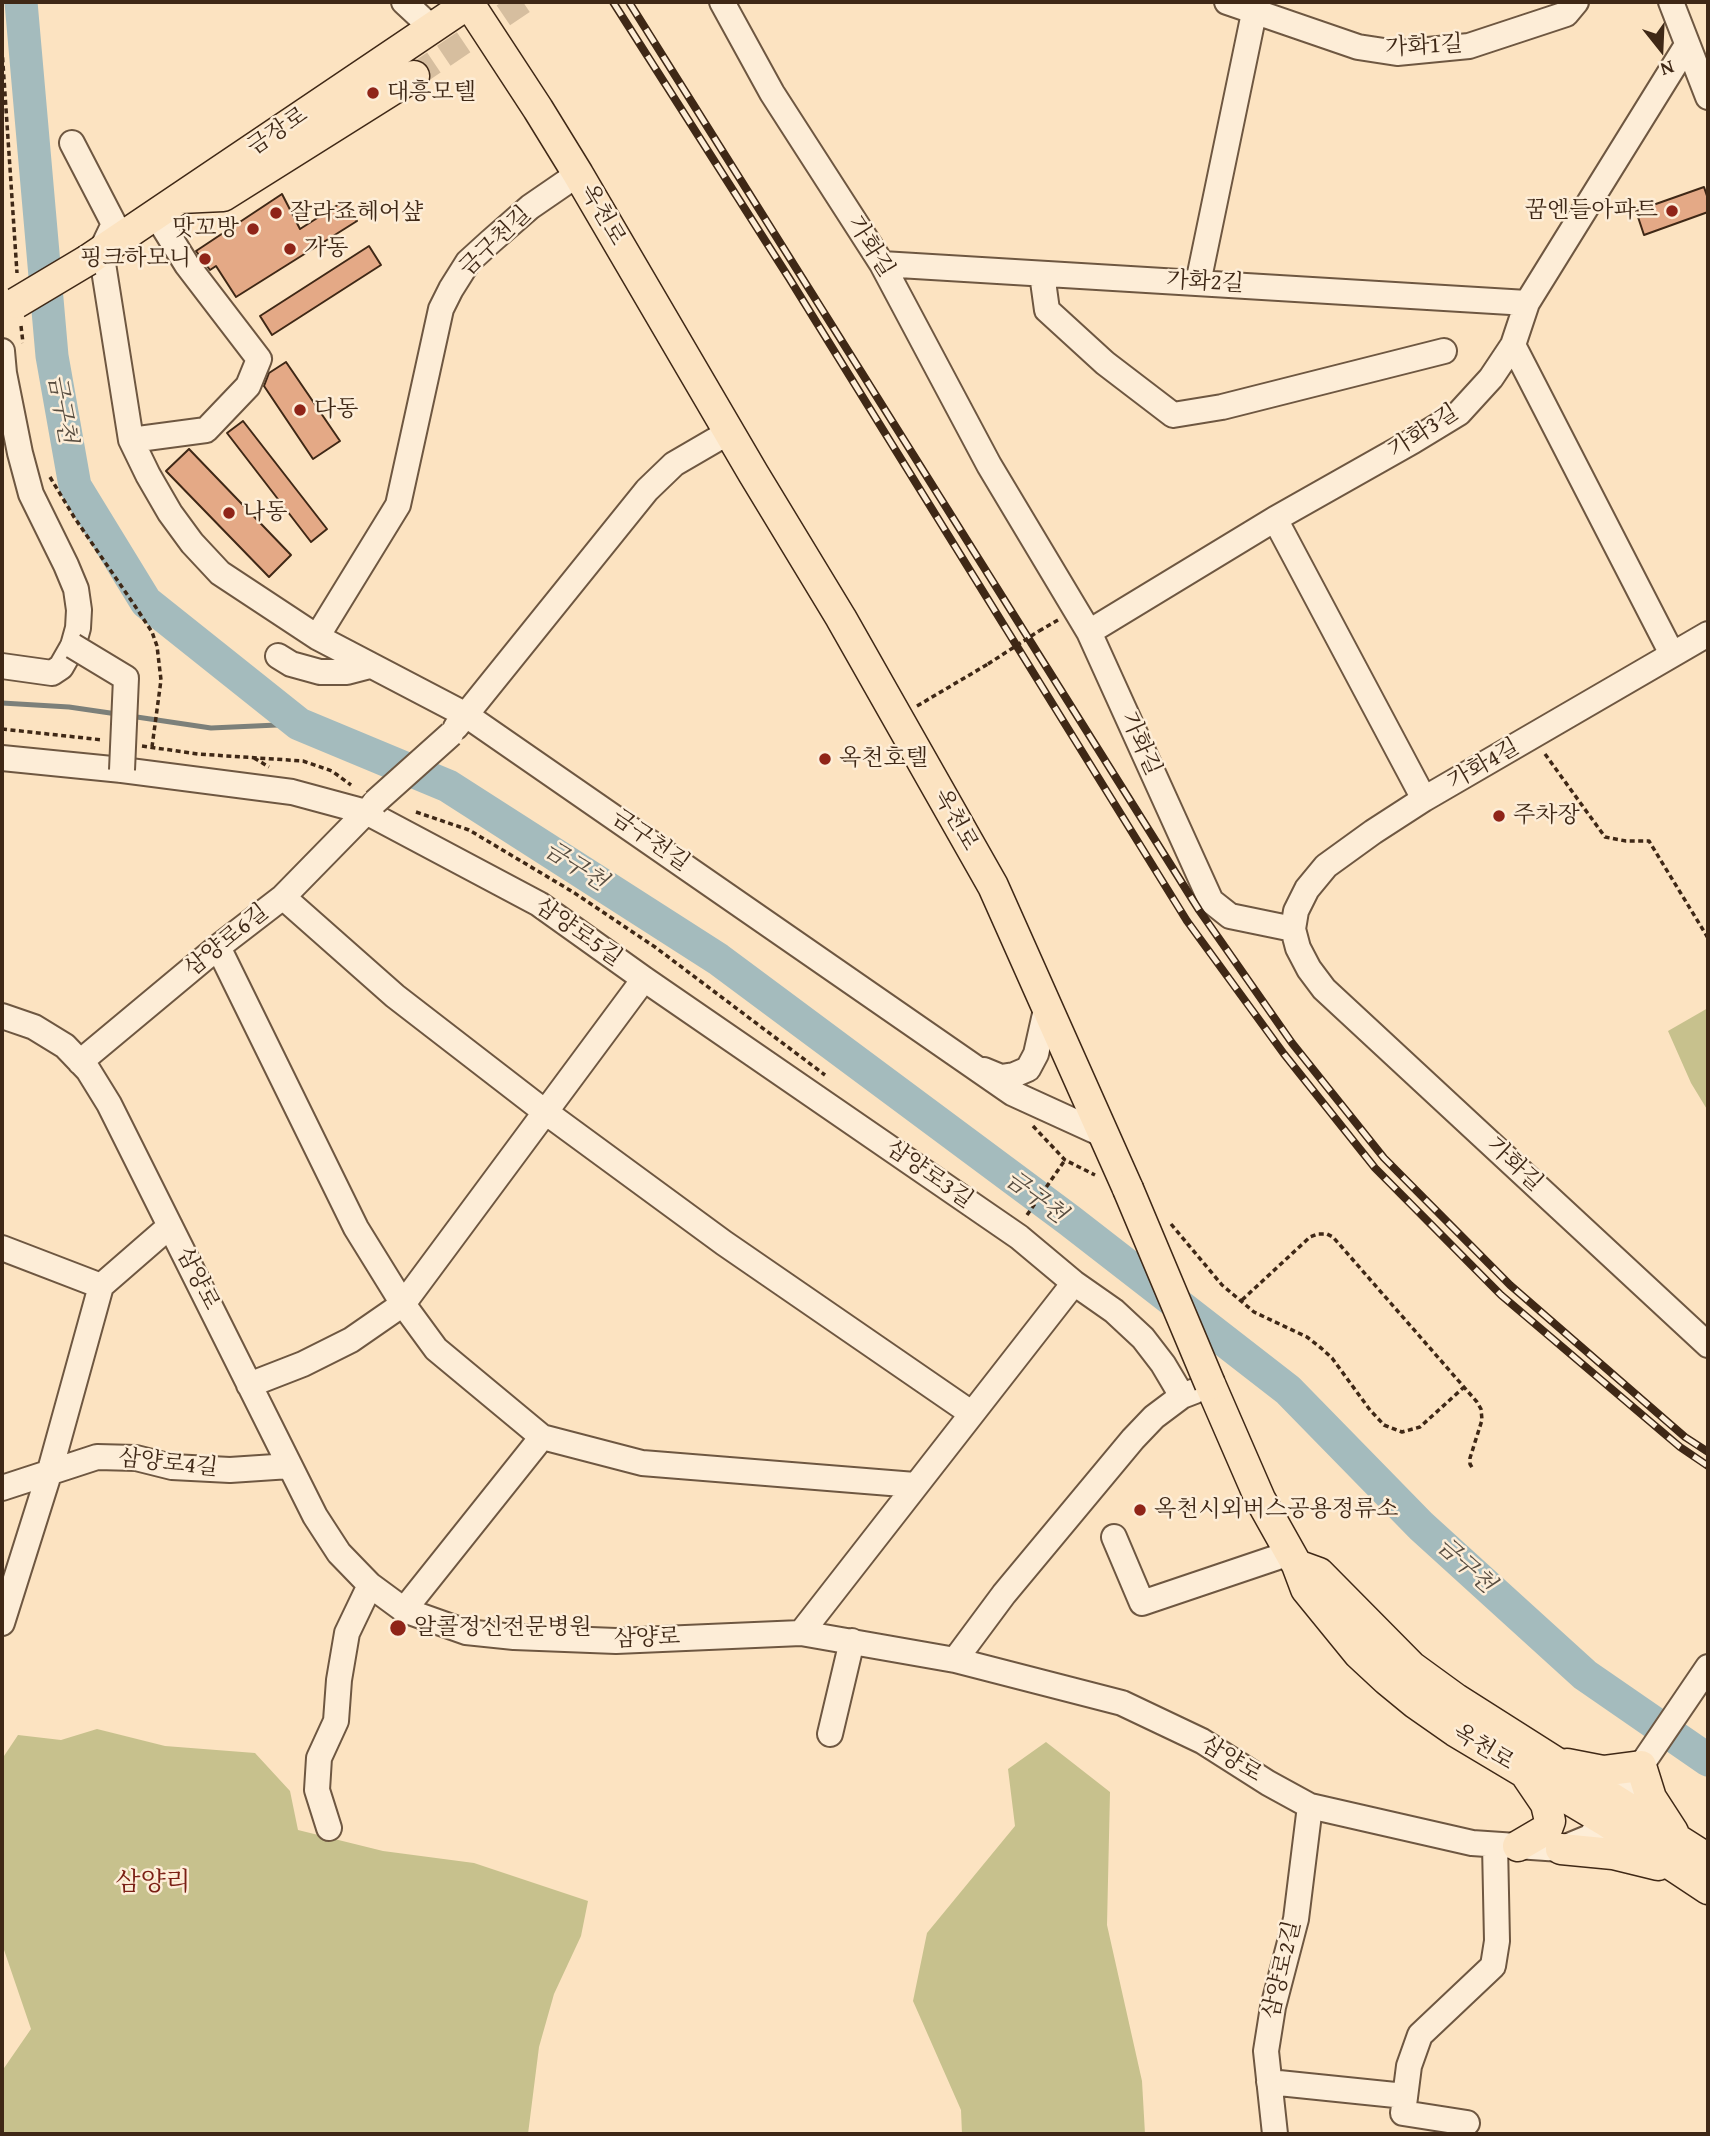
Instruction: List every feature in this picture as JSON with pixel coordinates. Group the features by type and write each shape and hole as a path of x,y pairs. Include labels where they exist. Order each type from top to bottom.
{"main road":[{"name":"금장로","path":"14,303 95,256 468,2"},
{"name":"옥천로","path":"468,2 578,173 841,618 993,886 1104,1135 1116,1184 1210,1384 1260,1499 1306,1589 1359,1654 1415,1703 1455,1731 1525,1773 1610,1810"},
{"path":"180,198 223,196 414,76"},
{"name":"옥천로","path":"1293,1559 1319,1573 1412,1667 1456,1699 1554,1762 1610,1810 1679,1856 1708,1889"},
{"path":"1554,1762 1603,1771 1645,1760 1654,1805 1679,1856 1561,1850"},
{"path":"1506,1846 1547,1829 1550,1821 1546,1804 1525,1773"},
{"name":"옥천로","path":"1679,1856 1708,1859"}],"street":[{"path":"404,2 432,28"},
{"name":"가화길","path":"722,2 772,93 882,264 989,465 1089,632 1211,901 1230,916 1293,929 1298,948 1324,989 1708,1345"},
{"name":"가화1길","path":"1227,2 1357,47 1397,53 1469,46 1566,14 1576,2"},
{"path":"1671,2 1696,51 1708,97"},
{"path":"1198,283 1254,13"},
{"name":"가화3길","path":"1089,632 1275,519 1459,413 1491,378 1513,345 1527,303 1696,51"},
{"path":"72,143 114,224 95,256"},
{"name":"금구천길","path":"317,637 398,505 441,309 451,289 468,262 530,207 578,173"},
{"path":"131,440 206,430 248,386 259,359 187,265 156,215"},
{"name":"금구천길","path":"95,256 131,440 170,513 192,544 220,573 317,637 370,666 970,1065"},
{"name":"가화2길","path":"882,264 1527,303"},
{"path":"1042,274 1046,310 1105,363 1173,415 1222,407 1444,351"},
{"path":"1513,345 1672,654"},
{"path":"2,666 52,673 61,667 73,646 79,610 76,589 32,494 20,453 4,373 12,348"},
{"path":"458,724 647,490 674,464 729,432"},
{"path":"1275,519 1424,799"},
{"name":"가화4길","path":"1293,929 1296,911 1307,889 1326,866 1373,832 1424,799 1708,634"},
{"path":"73,646 126,678 122,770"},
{"path":"278,656 291,664 320,672 347,672 370,666"},
{"name":"삼양로6길","path":"80,1062 218,947 283,897 371,807 458,724"},
{"name":"삼양로5길","path":"2,758 292,792 371,807 539,904 644,979 403,1304 351,1340 303,1364 250,1385"},
{"path":"283,897 395,996 545,1111 724,1243 971,1413"},
{"path":"218,947 356,1228 403,1304 436,1349 542,1437 642,1463 915,1485"},
{"name":"삼양로3길","path":"644,979 1019,1237 1074,1283 1114,1311 1143,1338 1182,1396"},
{"path":"970,1065 1001,1077 1028,1069 1036,1054 1046,1005"},
{"name":"삼양로","path":"2,1016 34,1027 65,1046 88,1070 109,1104 315,1516 339,1553 370,1585 404,1610 466,1632 514,1637 616,1642 802,1633 955,1660 1122,1703 1202,1741 1310,1806 1472,1843 1561,1850"},
{"path":"970,1065 1012,1093 1104,1135"},
{"name":"삼양로","path":"101,1286 170,1226"},
{"path":"2,1248 101,1286 49,1474 2,1623"},
{"path":"802,1633 1074,1283"},
{"path":"955,1660 1004,1594 1133,1440 1154,1418 1182,1396 1210,1384"},
{"path":"404,1610 542,1437"},
{"name":"삼양로4길","path":"2,1488 97,1457 136,1458 172,1467 230,1470 290,1466"},
{"path":"1114,1537 1142,1602 1293,1559"},
{"path":"329,1828 317,1790 319,1758 336,1721 339,1680 347,1633 370,1585"},
{"path":"830,1734 852,1641"},
{"path":"1561,1850 1590,1837 1708,1667"},
{"name":"삼양로2길","path":"1275,2134 1266,2051 1273,2007 1296,1919 1310,1806"},
{"path":"1467,2123 1403,2113 1409,2066 1420,2035 1493,1966 1506,1846"},
{"path":"1269,2082 1405,2096"}],"path":[{"path":"2,48 14,303 12,348"},
{"path":"47,471 74,517 152,632 160,662 161,680 152,745"},
{"path":"898,718 1049,625"},
{"path":"1533,736 1605,837 1649,841 1708,938"},
{"path":"1031,1124 1065,1160 1116,1184"},
{"path":"1031,1212 1065,1160"},
{"path":"1162,1216 1222,1284 1254,1311 1307,1337 1332,1358 1384,1426 1402,1432 1420,1427 1463,1388"},
{"path":"1242,1300 1310,1237 1327,1234 1339,1243 1481,1409 1482,1420 1470,1458 1474,1469"}],"shaded area":[{"path":"1708,1008 1708,1111 1691,1083 1668,1031"},
{"path":"97,1729 165,1746 255,1753 290,1791 298,1830 383,1851 474,1863 588,1901 581,1936 554,1994 539,2047 528,2134 2,2134 2,2071 31,2029 2,1944 2,1759 18,1735 61,1740"},
{"path":"1046,1742 1110,1792 1107,1925 1142,2081 1145,2134 962,2134 961,2110 913,2001 927,1933 1015,1826 1008,1769"}],"building":[{"name":"꿈엔들아파트","path":"1704,187 1708,212 1644,235 1636,211"},
{"path":"282,194 300,229 344,201 357,221 236,297 216,266 210,270 196,251"},
{"path":"369,246 381,265 272,335 260,316"},
{"name":"다동","path":"286,362 340,441 313,459 264,386 269,373"},
{"path":"243,421 327,529 311,542 227,433"},
{"name":"나동","path":"189,449 291,555 269,577 166,471"}],"waterway":[{"name":"금구천","path":"21,2 52,356 75,486 146,602 299,724 448,786 718,959 1069,1220 1288,1390 1421,1526 1585,1675 1708,1760"},
{"name":"금구천","path":"2,703 69,707 117,714"},
{"name":"금구천","path":"130,716 211,728 299,724"}],"tunnel":[{"path":"414,76 523,2"}],"railway":[{"path":"613,2 789,278 1187,921 1284,1054 1375,1168 1501,1295 1680,1447 1708,1466"},
{"path":"629,2 1199,910 1292,1043 1384,1158 1510,1285 1685,1437 1708,1452"}],"place":[{"name":"대흥모텔","path":"373,93"},
{"name":"꿈엔들아파트","path":"1672,211"},
{"name":"잘라죠헤어샾","path":"276,213"},
{"name":"맛꼬방","path":"253,229"},
{"name":"가동","path":"290,249"},
{"name":"핑크하모니","path":"205,259"},
{"name":"다동","path":"300,410"},
{"name":"나동","path":"229,513"},
{"name":"옥천호텔","path":"825,759"},
{"name":"주차장","path":"1499,816"},
{"name":"옥천시외버스공용정류소","path":"1140,1510"},
{"name":"알콜정신전문병원","path":"398,1628"}],"district":[{"name":"삼양리","path":"153,1883"}]}
